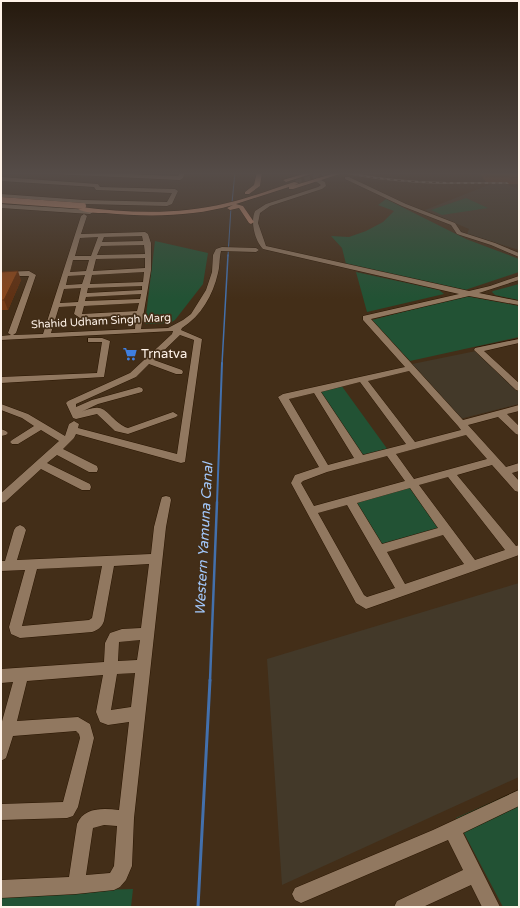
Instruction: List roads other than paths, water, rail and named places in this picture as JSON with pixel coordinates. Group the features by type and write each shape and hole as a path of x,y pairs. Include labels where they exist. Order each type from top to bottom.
{"main road":[{"path":"246,214 251,222"}],"street":[{"path":"46,334 67,274 84,214"},
{"path":"252,214 251,222 260,247 274,253 290,254 466,293 519,303"},
{"path":"257,214 255,223 260,247"},
{"path":"428,214 453,224 459,233 493,244 519,255"},
{"path":"78,236 145,234 148,243 149,256 138,328"},
{"path":"102,235 93,258 78,315 141,313"},
{"path":"98,244 148,243"},
{"name":"Shahid Udham Singh Marg","path":"1,334 169,330 178,328 192,316 206,298 215,271 217,251 222,247 260,247"},
{"path":"71,258 149,256"},
{"path":"1,274 29,273 34,275 12,333"},
{"path":"67,274 88,276 147,274"},
{"path":"62,287 88,276 147,274"},
{"path":"519,278 492,288 366,318 519,488"},
{"path":"492,288 488,292 497,299"},
{"path":"83,295 144,292"},
{"path":"56,305 142,301"},
{"name":"Shahid Udham Singh Marg","path":"1,338 138,328 178,328"},
{"path":"1,499 71,436 75,413 70,405 74,401 133,375 176,335 178,328 198,339 181,459 73,430"},
{"path":"1,344 106,341 101,375 1,380"},
{"path":"519,349 515,341 478,350 519,388"},
{"path":"148,361 179,372"},
{"path":"325,470 283,397 410,368"},
{"path":"362,379 413,446"},
{"path":"75,413 95,402 139,390"},
{"path":"316,390 361,460"},
{"path":"1,406 24,416 66,440"},
{"path":"450,474 516,551 403,591 366,603 362,602 311,511 296,483 296,480 325,470 413,446 465,428 500,413 519,408"},
{"path":"75,413 99,412 118,429 128,431 173,415"},
{"path":"500,413 519,432"},
{"path":"15,442 41,426"},
{"path":"56,450 93,469"},
{"path":"389,452 472,567"},
{"path":"311,511 411,482 450,474 494,460"},
{"path":"40,464 86,487"},
{"path":"504,472 519,467"},
{"path":"1,889 76,885 114,881 120,874 123,866 126,818 142,666 160,527 166,500"},
{"path":"350,500 403,591"},
{"path":"20,530 6,566 156,558"},
{"path":"379,550 446,530"},
{"path":"33,564 16,626 16,630 20,632 92,626 96,624 109,561"},
{"path":"137,713 108,718 103,715 111,669 112,643 115,637 122,635 146,634"},
{"path":"1,676 142,666"},
{"path":"1,753 22,674"},
{"path":"1,812 67,810 70,807 87,738 87,732 78,724 8,729"},
{"path":"301,894 452,830 519,798"},
{"path":"76,885 85,824 87,821 94,818 126,818"},
{"path":"452,830 492,907"},
{"path":"403,907 475,874"}],"waterway":[{"name":"Western Yamuna Canal","path":"228,256 231,214"},
{"name":"Western Yamuna Canal","path":"222,364 228,255"},
{"name":"Western Yamuna Canal","path":"217,503 222,363"},
{"name":"Western Yamuna Canal","path":"210,681 217,502"},
{"name":"Western Yamuna Canal","path":"198,907 210,680"}],"place":[{"name":"Trnatva","path":"130,354"}]}
